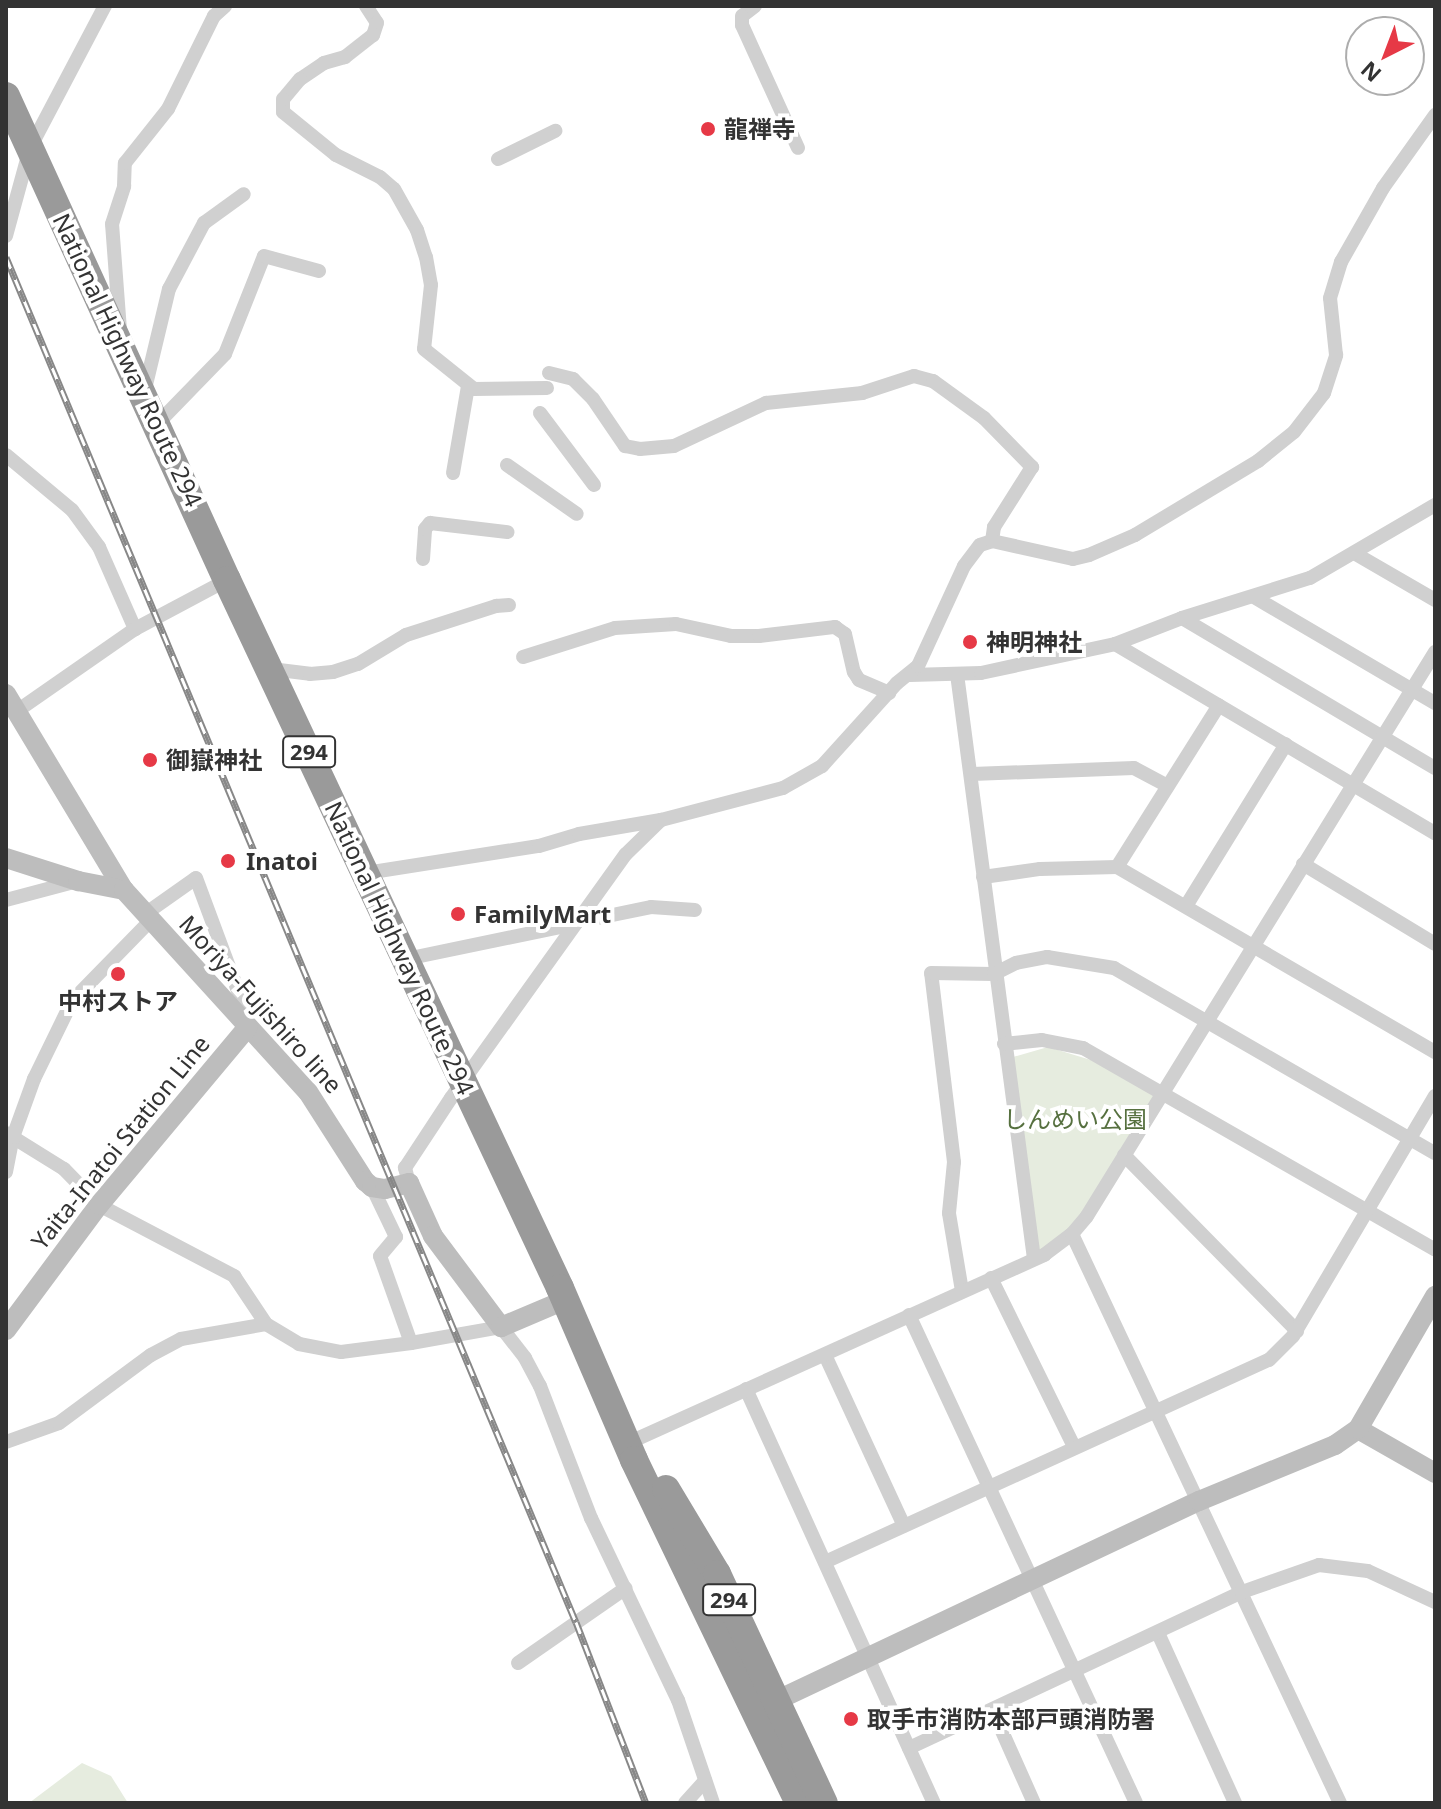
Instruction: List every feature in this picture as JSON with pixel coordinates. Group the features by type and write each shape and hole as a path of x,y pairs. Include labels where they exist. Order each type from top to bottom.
{"highway":[{"name":"National Highway Route 294","path":"6,96 158,423 227,580 614,1408 717,1574 799,1803"},
{"name":"National Highway Route 294","path":"766,1705 824,1803"}],"main road":[{"name":"Moriya-Fujishiro line","path":"12,702 124,890 308,1092 372,1187"},
{"path":"6,858 78,881 124,890"},
{"name":"Yaita-Inatoi Station Line","path":"6,1330 99,1205 243,1022"},
{"path":"372,1187 409,1183 433,1236 501,1327 565,1300"},
{"path":"766,1705 1199,1501 1335,1445 1358,1429 1435,1296"},
{"path":"1358,1429 1435,1473"}],"street":[{"path":"6,236 30,148 105,6"},
{"path":"121,342 112,224 124,186 125,163 168,109 214,16 225,6"},
{"path":"366,6 377,23 373,35 345,57 314,68 290,88 281,106 283,112 336,155 380,177 394,189 417,230 426,257 431,285 424,349 468,386 489,391 548,380 573,379 593,399 625,446 640,449 674,446 766,403 862,393 914,376 933,381 984,418 1032,467 994,527 992,541"},
{"path":"755,6 742,16 742,25 798,148"},
{"path":"366,873 456,861 661,820 783,788 803,779 845,744 889,693 910,675 930,645 972,552 992,541 1073,559 1111,547 1241,472 1294,432 1319,403 1333,372 1336,355 1330,298 1341,262 1383,188 1435,115"},
{"path":"498,159 555,131"},
{"path":"144,393 169,289 204,223 244,194"},
{"path":"158,423 225,354 264,256 319,271"},
{"path":"453,473 468,386"},
{"path":"540,413 594,485"},
{"path":"6,455 12,471 72,510 99,547 135,629"},
{"path":"507,465 577,514"},
{"path":"910,675 981,673 1115,644 1182,618 1310,578 1435,505"},
{"path":"423,559 425,529 430,523 507,532"},
{"path":"1354,553 1435,600"},
{"path":"12,702 135,629 227,580"},
{"path":"1254,597 1435,703"},
{"path":"271,669 310,674 333,672 358,664 406,635 496,606 509,605"},
{"path":"1182,618 1435,768"},
{"path":"523,657 615,628 676,624 731,636 759,636 835,627 845,634 854,672 859,680 889,693"},
{"path":"1115,644 1435,833"},
{"path":"632,1441 1034,1259 1072,1234 1087,1216 1435,652"},
{"path":"957,674 972,774 994,974 1034,1259"},
{"path":"1117,867 1219,705"},
{"path":"1186,906 1286,744"},
{"path":"972,774 1134,768 1168,786"},
{"path":"409,1183 405,1168 463,1082 581,922 626,854 661,820"},
{"path":"1303,864 1435,944"},
{"path":"983,877 1040,869 1117,867 1435,1052"},
{"path":"6,1172 9,1135 72,1001 148,917 196,878 242,1002 243,1022"},
{"path":"6,900 78,881"},
{"path":"406,959 651,907 695,910"},
{"path":"962,1291 949,1213 954,1162 931,973 994,974 1016,963 1047,957 1114,968 1435,1153"},
{"path":"1004,1044 1042,1040 1083,1048 1435,1250"},
{"path":"825,1562 987,1485 1269,1360 1297,1331 1435,1096"},
{"path":"9,1135 64,1169 99,1205 234,1276 266,1324 299,1344 341,1352 501,1327 525,1358 540,1386 591,1518 678,1700 713,1803"},
{"path":"1124,1155 1297,1331"},
{"path":"372,1187 396,1237 380,1256 411,1343"},
{"path":"1072,1234 1340,1803"},
{"path":"991,1278 1074,1447"},
{"path":"909,1315 1136,1803"},
{"path":"6,1442 59,1423 151,1355 181,1339 266,1324"},
{"path":"825,1355 904,1526"},
{"path":"746,1389 934,1803"},
{"path":"909,1748 1074,1674 1242,1592 1319,1565 1368,1571 1435,1602"},
{"path":"518,1663 626,1588"},
{"path":"1158,1633 1235,1803"},
{"path":"993,1711 1034,1803"},
{"path":"685,1803 705,1781"}],"green space":[{"name":"しんめい公園","path":"1048,1047 1091,1060 1162,1091 1087,1216 1034,1259 1006,1059"},
{"path":"82,1763 111,1776 128,1803 29,1803"}],"railway":[{"path":"6,257 576,1622 646,1803"}],"place":[{"name":"龍禅寺","path":"708,129"},
{"name":"神明神社","path":"970,642"},
{"name":"御嶽神社","path":"150,760"},
{"name":"Inatoi","path":"228,861"},
{"name":"FamilyMart","path":"458,914"},
{"name":"中村ストア","path":"118,974"},
{"name":"取手市消防本部戸頭消防署","path":"851,1719"}]}
